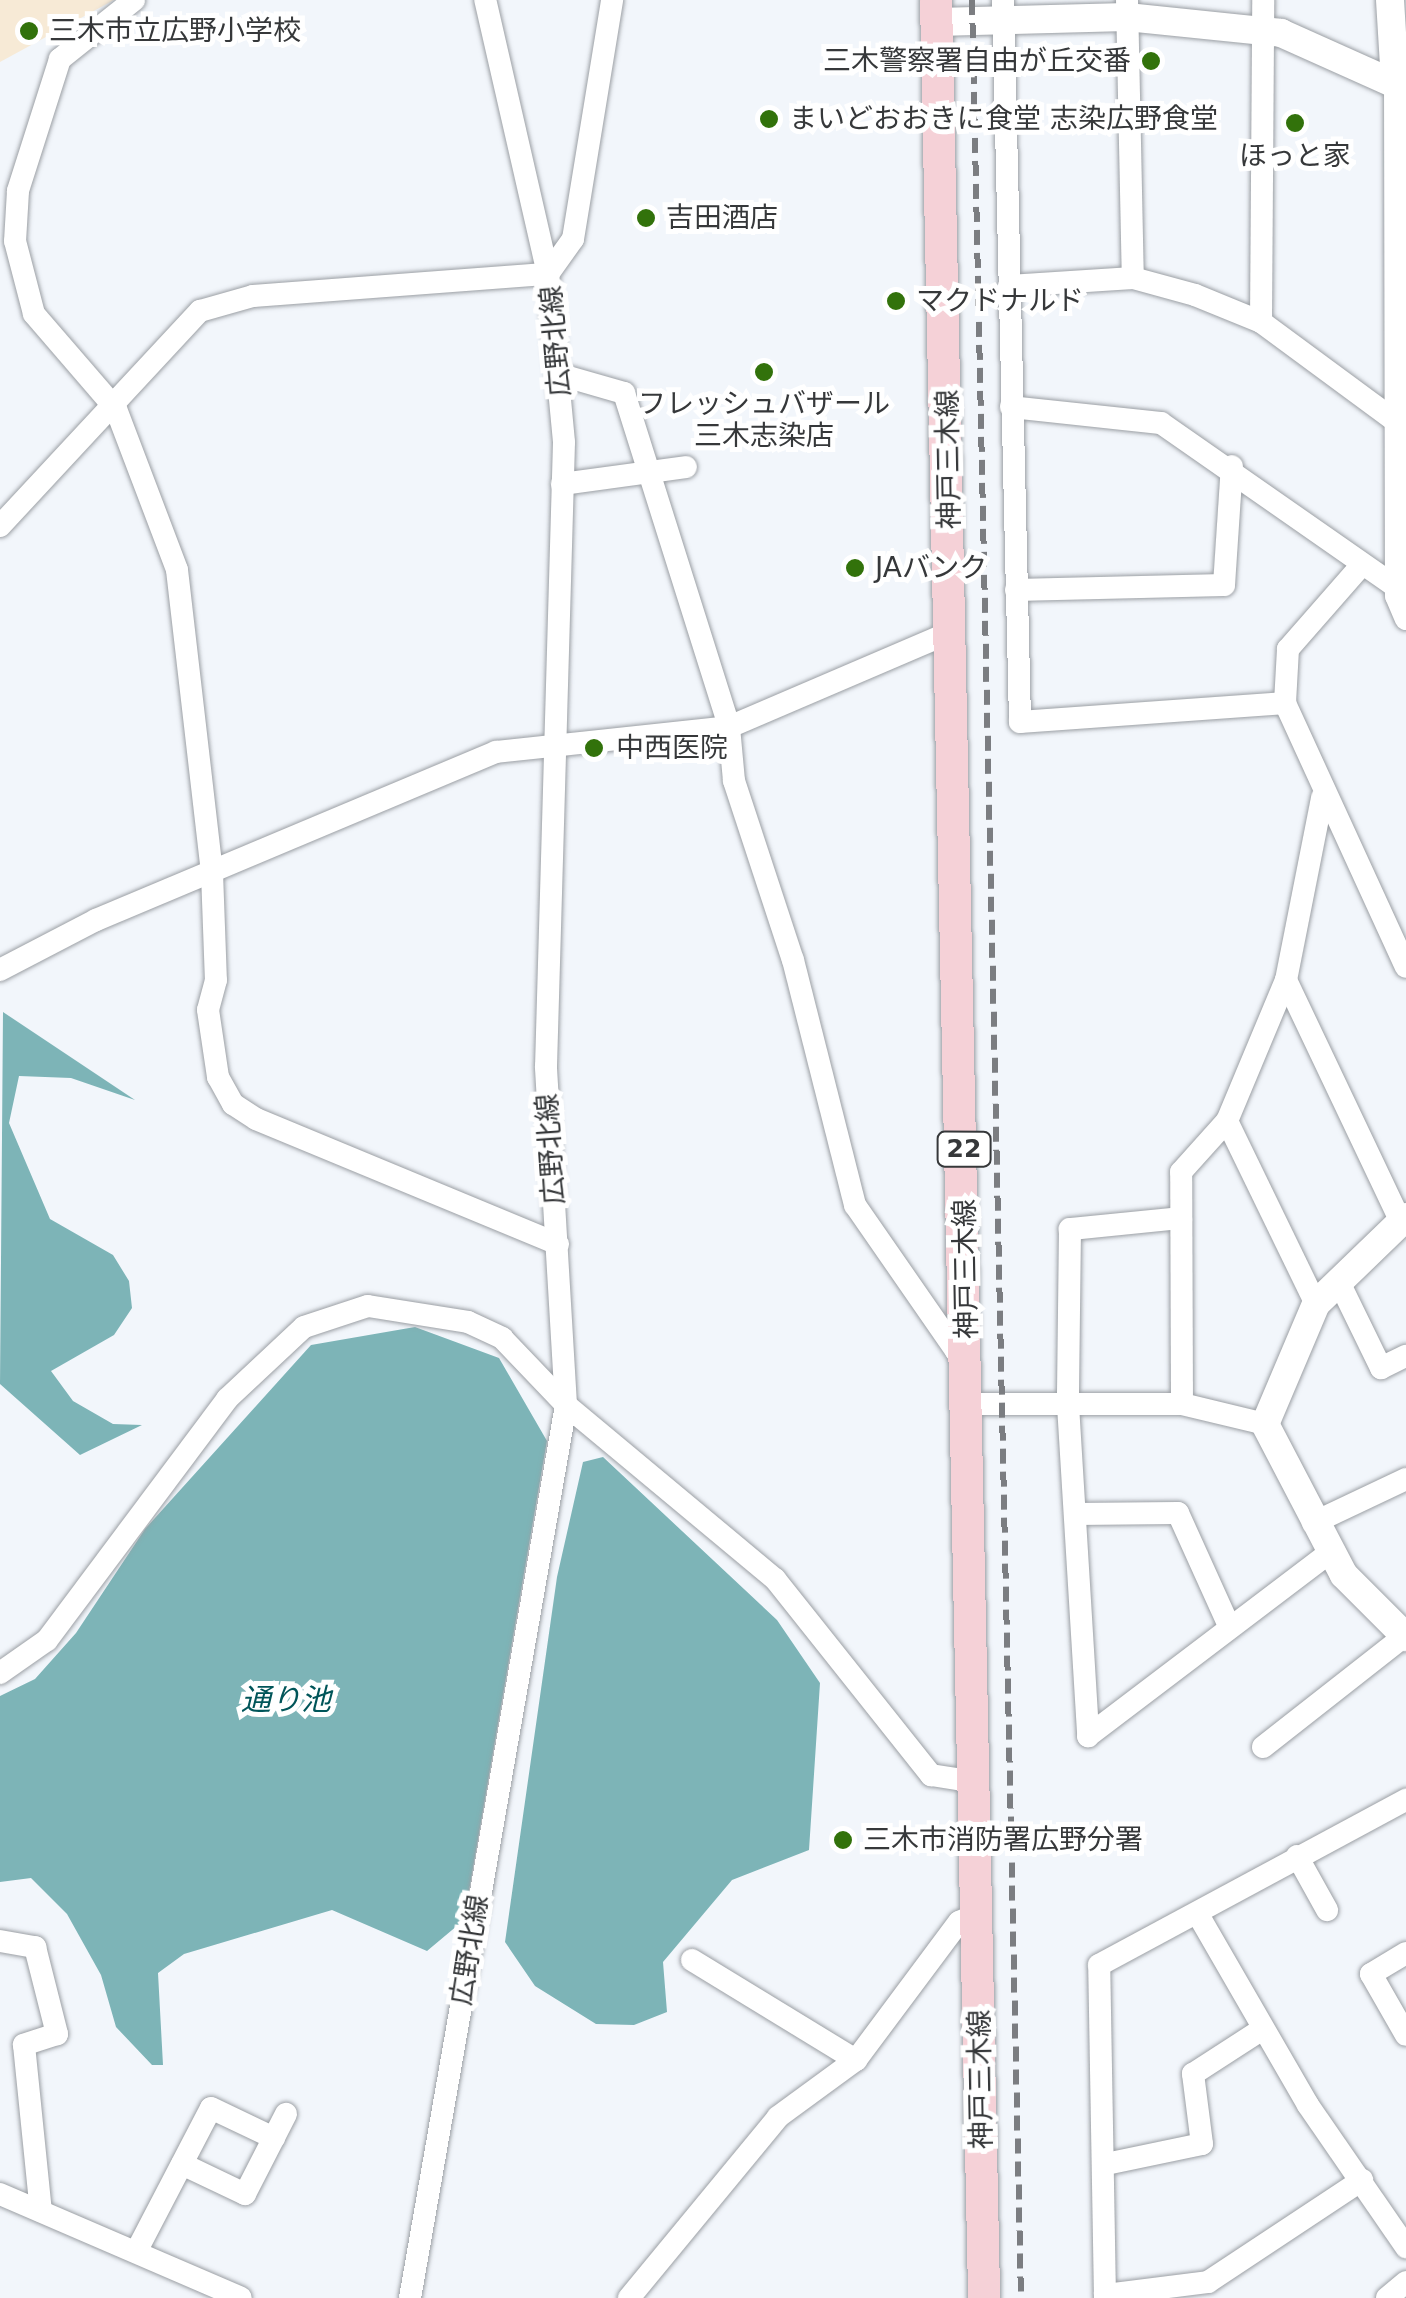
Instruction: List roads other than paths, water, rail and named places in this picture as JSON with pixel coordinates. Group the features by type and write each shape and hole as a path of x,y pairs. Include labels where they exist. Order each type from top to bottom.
{"main road":[{"name":"神戸三木線","path":"937,11 968,1351 984,2298"}],"street":[{"path":"134,0 60,59 18,191 15,242 34,314 116,408 177,570 212,873 216,980 208,1010 218,1077 233,1104 558,1244"},
{"path":"0,526 116,408 168,336 200,311 253,296 548,274 485,0"},
{"name":"広野北線","path":"410,2298 566,1405 546,1067 562,484 558,374 548,274 574,239 612,0"},
{"path":"1260,322 1262,0"},
{"path":"1390,0 1400,85 1400,337 1394,420 1400,463 1401,595 1406,620"},
{"path":"1127,8 1133,278"},
{"path":"937,11 1127,8 1263,31 1400,85"},
{"path":"1004,9 1020,722 1285,703"},
{"path":"1008,286 1133,278 1260,322 1394,420"},
{"path":"558,374 624,393 729,727 734,781 793,960 855,1205 956,1351 968,1351"},
{"path":"1011,408 1161,423 1232,466 1359,568 1401,595"},
{"path":"562,484 686,466"},
{"path":"1016,590 1224,585 1232,466"},
{"path":"1359,568 1288,649 1285,703 1322,798 1406,967"},
{"path":"0,970 212,873 496,752 729,727 953,631"},
{"path":"1182,1404 1180,1172 1227,1121 1286,980 1322,798"},
{"path":"1263,1747 1406,1636 1330,1552 1265,1424 1316,1304 1403,1220 1286,980"},
{"path":"1227,1121 1316,1304"},
{"path":"1180,1218 1070,1229 1068,1405 1088,1736 1330,1552"},
{"path":"1338,1282 1382,1368 1406,1356"},
{"path":"0,1673 47,1640 226,1399 304,1327 368,1306 468,1322 502,1338 566,1405 775,1579 930,1775 976,1782"},
{"path":"968,1404 1182,1404 1265,1424"},
{"path":"1312,1523 1406,1479"},
{"path":"1074,1514 1178,1512 1230,1628"},
{"path":"1362,2180 1208,2282 1105,2297 1106,2164 1100,1966 1200,1918 1297,1856 1406,1800"},
{"path":"1297,1856 1327,1910"},
{"path":"629,2298 778,2117 856,2060 959,1922 978,1914"},
{"path":"1200,1918 1261,2030 1406,2247"},
{"path":"0,1941 35,1947 57,2034 24,2045 41,2211"},
{"path":"1406,1954 1371,1974 1406,2035"},
{"path":"692,1960 856,2060"},
{"path":"1106,2164 1202,2144 1192,2074 1261,2030"},
{"path":"136,2252 211,2108 274,2138"},
{"path":"182,2164 245,2194 286,2114"},
{"path":"0,2194 241,2298"},
{"path":"1387,2298 1406,2282"}],"water":[{"path":"3,1012 135,1100 71,1078 19,1076 9,1123 50,1219 113,1255 129,1281 132,1308 114,1335 51,1371 73,1401 113,1424 142,1425 80,1455 0,1384"},
{"name":"通り池","path":"415,1327 499,1358 547,1441 464,1920 427,1951 332,1910 184,1954 158,1973 163,2065 152,2065 116,2027 101,1975 67,1914 31,1878 0,1882 0,1696 35,1679 76,1633 145,1529 311,1345"},
{"path":"603,1457 777,1620 820,1683 809,1850 732,1880 663,1962 667,2012 634,2025 596,2024 535,1986 505,1942 557,1577 583,1462"}],"railway":[{"path":"972,0 1021,2298"}],"place":[{"name":"三木市立広野小学校","path":"29,31"},
{"name":"三木警察署自由が丘交番","path":"1151,61"},
{"name":"まいどおおきに食堂 志染広野食堂","path":"769,119"},
{"name":"ほっと家","path":"1295,123"},
{"name":"吉田酒店","path":"646,218"},
{"name":"マクドナルド","path":"896,301"},
{"name":"フレッシュバザール 三木志染店","path":"764,372"},
{"name":"JAバンク","path":"855,568"},
{"name":"中西医院","path":"594,748"},
{"name":"三木市消防署広野分署","path":"843,1840"}]}
